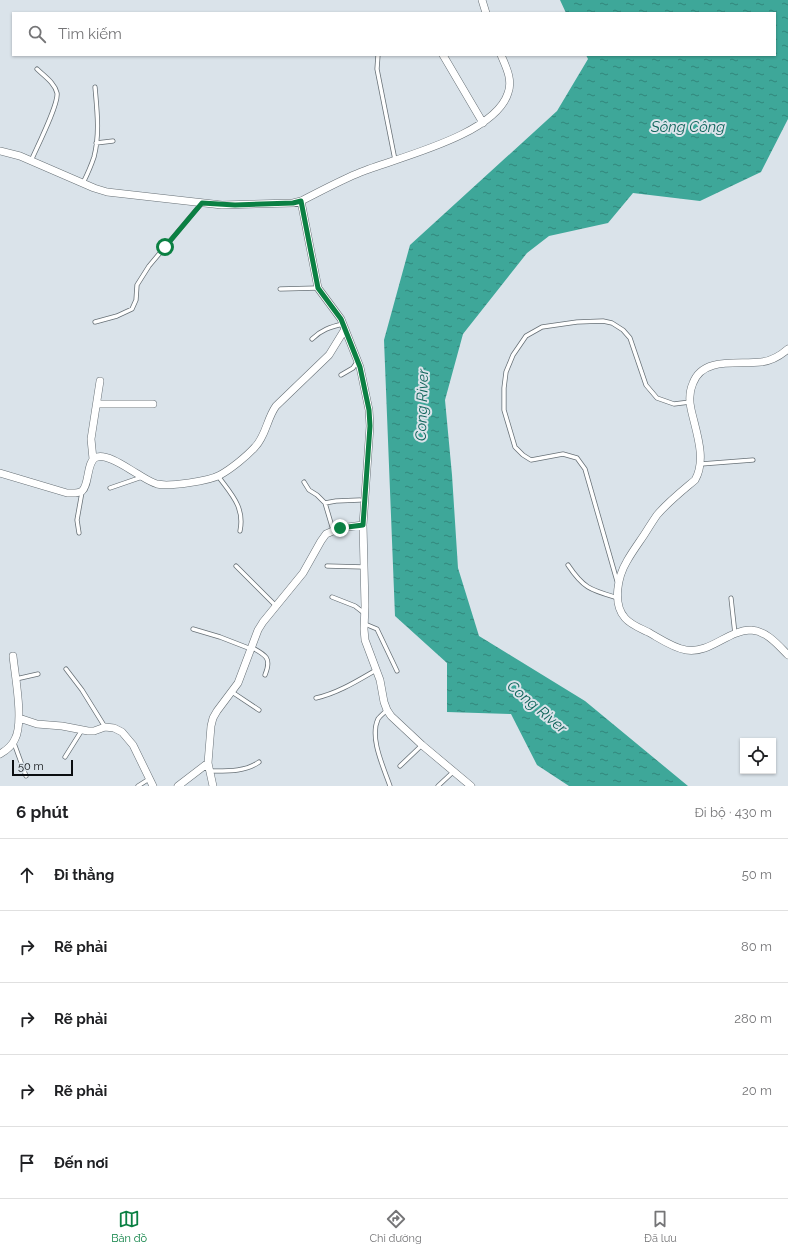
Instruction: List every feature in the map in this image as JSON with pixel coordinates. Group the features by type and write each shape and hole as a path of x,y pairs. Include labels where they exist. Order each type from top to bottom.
{"street":[{"path":"482,0 486,12"},
{"path":"444,56 483,122"},
{"path":"0,152 20,156 107,192 202,203 235,205 293,203 301,201 351,176 445,142 483,122 495,113 503,104 508,93 510,82 501,56"},
{"path":"301,201 318,288 338,313 358,361 362,374 370,418 363,525 365,640 382,687 387,710 391,716 422,745 471,786"},
{"path":"93,459 98,457 109,459 156,484 166,486 218,476 226,472 261,440 270,414 276,406 329,355 344,327"},
{"path":"788,349 773,359 767,361 713,366 702,370 694,379 687,402 701,454 699,473 695,480 662,510 627,561 622,573 618,598 619,609 624,618 631,624 679,648 695,651 704,649 742,632 752,630 768,636 788,655"},
{"path":"0,473 67,493 76,494 82,492 85,487 93,459 91,438 100,380"},
{"path":"97,404 153,404"},
{"path":"213,786 208,763 213,718 238,683 258,630 302,573 326,534 340,528 363,525"},
{"path":"0,754 14,742 19,718 13,656"},
{"path":"19,718 37,724 94,731 105,727 114,728 122,732 137,752 153,786"},
{"path":"178,786 208,763"}],"lane":[{"path":"378,56 377,69 395,160"},
{"path":"31,161 48,125 57,94 54,86 37,69"},
{"path":"83,183 94,156 96,143 98,117 96,87"},
{"path":"96,143 114,141"},
{"path":"96,322 117,316 132,309 136,300 137,285 149,266 202,203"},
{"path":"280,289 318,288"},
{"path":"619,586 585,469 577,458 563,454 531,460 515,447 504,410 506,372 513,355 526,336 542,327 577,322 603,321 612,323 623,330 630,338 646,385 657,398 674,404 687,402"},
{"path":"312,339 325,329 344,327"},
{"path":"341,375 352,368 358,361"},
{"path":"701,464 753,460"},
{"path":"218,476 232,494 242,515 240,530"},
{"path":"110,488 143,477"},
{"path":"304,482 309,490 318,495 325,503 333,530"},
{"path":"79,533 77,520 82,492"},
{"path":"325,503 360,500"},
{"path":"568,565 578,579 592,590 618,598"},
{"path":"236,566 276,606"},
{"path":"327,566 364,567"},
{"path":"332,597 355,606 364,612"},
{"path":"731,598 735,635"},
{"path":"364,624 377,629 398,671"},
{"path":"194,629 215,635 265,654 268,668 265,675"},
{"path":"66,669 82,690 105,727"},
{"path":"316,698 327,696 376,670"},
{"path":"15,680 38,674"},
{"path":"232,692 259,710"},
{"path":"387,710 378,718 375,740 390,786"},
{"path":"65,757 82,730"},
{"path":"14,742 26,776"},
{"path":"400,766 422,745"},
{"path":"209,771 229,771 251,768 259,762"},
{"path":"438,786 454,771"},
{"path":"138,786 149,779"}],"water":[{"name":"Sông Công","path":"560,0 788,0 788,119 761,172 700,201 633,193 608,223 549,236 527,253 463,334 445,400 458,568 479,636 585,701 688,786 569,786 537,765 511,714 447,712 447,663 395,616 384,340 410,245 557,111 588,59 586,56 776,56 776,12 566,12"}],"route":[{"path":"165,247 202,203 235,205 293,203 301,201 316,282 321,294 338,313 341,319 360,367 370,418 363,525 340,528"}],"water label":[{"name":"Cong River","path":"422,405"},
{"name":"Cong River","path":"537,707"}]}
